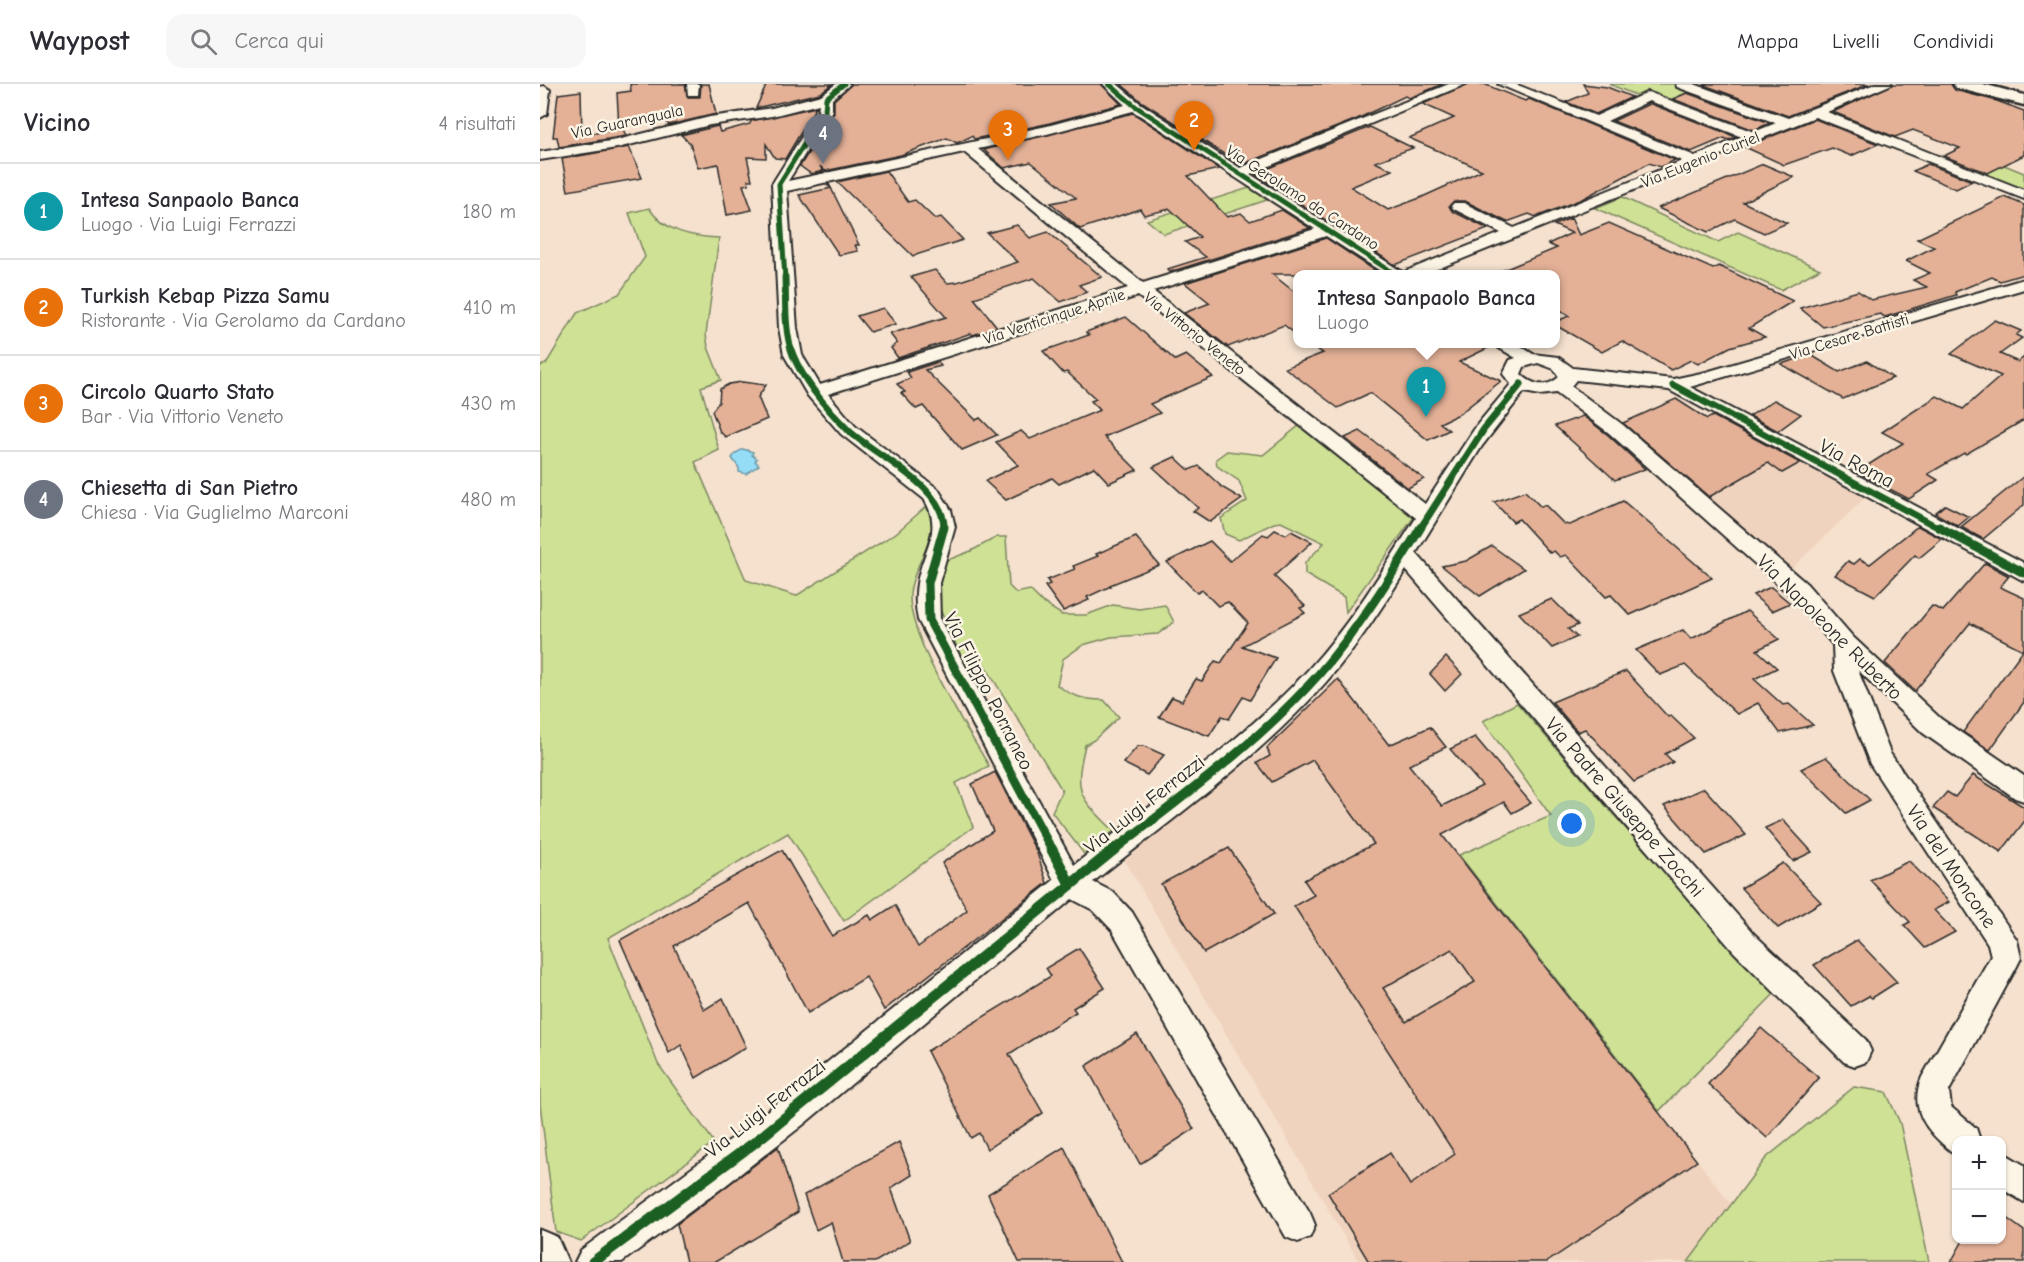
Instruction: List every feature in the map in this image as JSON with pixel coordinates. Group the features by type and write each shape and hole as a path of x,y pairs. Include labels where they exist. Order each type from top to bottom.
{"street":[{"path":"844,84 826,98 825,111 779,184 779,188 874,165 1078,124 1135,106"},
{"name":"Via Gerolamo da Cardano","path":"1109,84 1135,106 1389,270"},
{"path":"1240,173 1460,84"},
{"path":"1504,84 1696,161"},
{"path":"1682,84 1788,123"},
{"name":"Via Eugenio Curiel","path":"1422,270 1886,84"},
{"path":"1962,84 2024,100"},
{"path":"540,114 544,90"},
{"path":"1596,121 1648,96 1754,137"},
{"name":"Via Guaranguala","path":"540,156 617,144 710,121 772,112 826,98"},
{"path":"1817,113 2024,195"},
{"name":"Via Vittorio Veneto","path":"966,146 1140,289 1428,517"},
{"name":"Via Filippo Porraneo","path":"779,188 793,355 815,392 848,430 931,494 940,508 944,520 928,582 929,620 1070,884"},
{"path":"1459,206 1515,234"},
{"name":"Via Venticinque Aprile","path":"815,392 1326,231"},
{"name":"Via Cesare Battisti","path":"1673,385 1710,377 2024,284"},
{"path":"1512,348 1529,358 1553,361 1563,380"},
{"path":"1521,384 1515,379 1512,369 1516,364 1529,358"},
{"name":"Via Roma","path":"1521,384 1544,390 1563,380 1673,385 2024,573"},
{"name":"Via Napoleone Ruberto","path":"1563,380 1587,406 1799,590 1845,643 1932,726 2024,790"},
{"name":"Via Luigi Ferrazzi","path":"593,1262 753,1143 1070,884 1254,738 1301,693 1329,662 1404,554 1482,429 1496,410 1521,384"},
{"name":"Via Padre Giuseppe Zocchi","path":"1404,554 1744,943 1855,1051"},
{"name":"Via del Moncone","path":"1845,643 1846,671 1879,756 2001,940 2006,958 1933,1088 1931,1104 1941,1122 1959,1136"},
{"path":"1070,884 1103,901 1122,921 1298,1225"},
{"path":"2006,1172 2024,1185"},
{"path":"540,1254 544,1262"}],"shaded area":[{"path":"1716,414 1868,495 1792,568 1652,449"},
{"path":"1338,679 1431,869 1459,855 1731,1204 1688,1262 1359,1262 1125,861 1208,791 1267,748"}],"green space":[{"path":"1609,84 1676,84 1693,90 1668,101 1640,97"},
{"path":"1992,160 2024,173 2024,193 1969,172"},
{"path":"1249,188 1267,200 1164,234 1147,220"},
{"path":"1622,197 1718,242 1738,232 1820,269 1781,290 1595,208"},
{"path":"649,208 663,223 680,232 719,238 706,334 708,347 721,380 701,387 719,450 695,462 746,580 796,596 896,533 929,504 932,516 930,537 911,587 911,605 916,627 938,678 989,766 956,783 973,827 844,921 788,833 608,938 658,1064 714,1142 581,1241 556,1232 540,1104 540,366 546,364 577,313 619,294 645,257 629,213"},
{"path":"1300,425 1414,517 1346,612 1344,597 1305,574 1305,563 1324,543 1281,522 1274,523 1239,540 1225,534 1221,518 1247,501 1239,481 1217,466 1216,459 1227,451 1263,455"},
{"path":"997,537 1006,537 1009,586 1016,593 1030,590 1042,602 1062,615 1086,615 1113,605 1139,609 1165,605 1174,622 1158,634 1111,637 1083,645 1063,659 1057,685 1079,697 1104,700 1119,717 1094,740 1085,745 1080,775 1082,794 1093,810 1114,831 1084,854 1052,812 1062,790 982,661 970,676 934,596 945,561 971,551"},
{"path":"1517,703 1641,846 1777,991 1659,1111 1459,855 1551,816 1483,721"},
{"path":"1854,1087 1886,1092 1900,1123 1929,1262 1688,1262 1766,1158"}],"water":[{"path":"743,449 753,452 752,455 757,459 755,461 759,465 746,474 739,472 732,458"}],"building":[{"path":"630,84 685,84 688,97 700,97 701,84 709,84 716,114 669,125 664,120 619,127 617,93 631,91"},
{"path":"767,84 832,84 820,93 756,108"},
{"path":"852,84 1101,84 1121,104 1046,124 974,139 972,136 957,143 947,138 901,155 825,171 820,166 823,171 811,174 800,166 834,112 834,100"},
{"path":"1121,84 1443,84 1409,98 1405,96 1357,119 1241,165 1141,101"},
{"path":"1468,84 1484,84 1525,101 1529,99 1675,160 1661,167 1649,163 1582,199 1536,217 1529,214 1507,222 1465,201 1454,201 1449,206 1452,211 1488,229 1395,265 1255,174 1370,127 1413,148 1375,162 1392,170 1351,187 1388,210 1420,198 1482,170 1409,138 1454,118 1423,104"},
{"path":"1583,84 1607,87 1632,97 1596,114 1566,102 1588,93"},
{"path":"1869,84 1788,116 1704,85"},
{"path":"1894,84 1951,84 1955,90 2024,111 2024,155 1988,173 1944,156 1960,148 1913,130 1895,137 1833,112"},
{"path":"581,91 582,135 623,129 626,136 559,147 557,137 553,137 558,94"},
{"path":"1687,93 1770,123 1754,130 1673,99"},
{"path":"1649,104 1736,137 1729,140 1724,138 1691,152 1613,121"},
{"path":"816,107 785,159 775,158 766,144 766,158 747,157 752,180 748,180 749,184 743,185 752,210 727,215 718,164 698,168 690,143 681,135 718,126 720,132 750,124 751,121"},
{"path":"1133,113 1219,169 1188,176 1227,217 1241,213 1250,221 1282,210 1310,228 1170,272 1167,269 1206,257 1185,242 1200,237 1170,209 1144,215 1140,209 1080,229 1051,203 1076,198 1031,162 1004,168 984,150"},
{"path":"1815,119 1878,144 1851,156 1832,148 1784,165 1745,147"},
{"path":"629,147 642,178 568,191 562,159"},
{"path":"1763,164 1794,177 1743,202 1787,223 1764,233 1735,219 1708,232 1658,208"},
{"path":"1928,164 1972,181 1956,189 1913,171"},
{"path":"886,171 908,202 915,200 935,219 941,217 963,240 913,256 837,182"},
{"path":"831,188 859,245 855,245 858,251 839,255 799,195"},
{"path":"2005,197 2024,205 2024,274 2000,281 1992,277 1955,292 1956,295 1885,317 1880,314 1823,327 1800,308 1858,291 1871,300 1927,287 1913,280 1930,273 1906,261 1934,247 1917,239"},
{"path":"1571,218 1579,235 1609,223 1713,269 1719,266 1793,301 1749,328 1765,337 1730,347 1698,364 1691,360 1671,370 1622,341 1602,352 1560,328 1560,320 1569,316 1560,311 1560,270 1504,270 1557,248 1548,244 1572,233 1554,225"},
{"path":"1017,225 1030,238 1048,232 1102,277 1079,285 1087,292 1061,302 1034,278 974,298 997,327 973,335 971,333 898,358 891,348 897,343 890,334 946,317 911,277 935,270 947,283 957,282 1018,262 987,233"},
{"path":"1326,238 1374,270 1293,270 1293,274 1272,274 1293,291 1293,332 1284,325 1228,347 1184,313 1210,303 1185,283"},
{"path":"883,308 896,324 870,332 857,316"},
{"path":"1126,317 1175,360 1186,355 1213,377 1150,404 1160,413 1104,437 1137,470 1109,483 1094,467 1059,484 1052,478 1006,500 985,481 1018,465 996,442 1021,431 1030,439 1100,410 1091,401 1096,399 1067,372 1063,373 1043,351 1089,335 1086,332"},
{"path":"1995,320 2021,331 2016,335 2022,338 2000,354 2018,362 2024,357 2024,420 1928,474 1938,480 1909,499 1857,472 1903,443 1882,432 1937,396 1963,409 2001,376 1951,354"},
{"path":"1315,348 1488,348 1459,362 1501,381 1459,414 1440,423 1449,430 1428,440 1370,393 1338,408 1285,368 1323,353"},
{"path":"1811,355 1839,372 1867,361 1893,378 1843,399 1781,364"},
{"path":"938,362 941,366 925,370 976,420 980,418 997,435 962,450 923,406 916,409 901,393 905,392 897,384 911,378 907,372"},
{"path":"742,382 766,385 758,397 767,419 726,437 720,432 712,411 719,402 720,389 729,384"},
{"path":"1676,399 1707,419 1713,416 1800,463 1782,473 1768,463 1709,497 1623,423"},
{"path":"1774,400 1801,414 1778,431 1750,416"},
{"path":"1583,416 1608,435 1645,469 1615,480 1555,426"},
{"path":"1360,431 1424,479 1408,488 1345,438"},
{"path":"1175,457 1189,470 1199,466 1223,488 1242,499 1210,522 1193,511 1198,508 1153,467"},
{"path":"2024,476 2024,505 1983,539 1961,527"},
{"path":"1525,491 1541,507 1545,505 1564,524 1570,525 1623,501 1712,578 1630,615 1611,595 1606,597 1566,555 1560,557 1554,551 1550,553 1519,519 1513,522 1494,502"},
{"path":"1945,505 1969,517 1958,526 1935,513"},
{"path":"1918,526 1942,539 1919,558 1915,555 1875,596 1835,575 1848,561 1854,564 1860,559 1870,564"},
{"path":"1275,530 1286,535 1291,531 1312,542 1274,576 1305,606 1300,608 1305,613 1242,646 1276,658 1250,700 1243,697 1229,719 1222,716 1209,736 1159,717 1172,697 1182,701 1196,679 1202,681 1215,661 1221,663 1248,623 1228,602 1218,606 1202,590 1197,593 1167,562 1210,541 1230,561 1263,534 1268,536"},
{"path":"1136,537 1159,565 1110,585 1087,597 1089,600 1063,611 1045,586 1050,584 1047,580 1075,569 1073,566"},
{"path":"1492,546 1524,569 1480,596 1442,566 1466,561"},
{"path":"1985,563 2009,576 2000,587 2024,598 2024,702 1990,750 1963,732 2023,650 1970,623 1915,691 1885,663 1932,606 1943,611"},
{"path":"1771,587 1790,603 1772,611 1753,595"},
{"path":"1552,599 1578,625 1568,629 1577,637 1552,648 1519,613"},
{"path":"1747,611 1779,639 1757,650 1777,668 1754,679 1783,705 1789,704 1813,725 1780,733 1758,703 1737,714 1685,665 1660,675 1636,650 1683,630 1691,639"},
{"path":"1446,657 1462,674 1445,691 1430,674"},
{"path":"1626,671 1668,717 1671,716 1694,738 1665,754 1673,762 1634,782 1585,729 1578,732 1552,702"},
{"path":"1338,679 1389,745 1430,727 1446,747 1409,765 1442,806 1482,786 1450,749 1475,737 1531,803 1512,813 1504,802 1442,835 1697,1161 1547,1262 1369,1262 1328,1193 1390,1153 1410,1185 1455,1154 1294,906 1314,895 1304,880 1374,844 1313,760 1272,782 1257,763 1270,756 1267,748","holes":["1452,949 1475,982 1406,1022 1383,988"]},
{"path":"1138,746 1144,746 1164,755 1147,775 1123,763"},
{"path":"1826,757 1870,800 1846,813 1801,769"},
{"path":"995,772 1037,853 1047,883 884,1010 866,977 808,1013 749,903 674,946 704,1010 723,998 746,1047 696,1078 681,1045 669,1053 620,940 782,850 832,936 869,915 872,920 895,905 918,947 967,910 942,863 993,831 972,784"},
{"path":"1973,775 2024,807 2024,822 2001,852 1933,808 1947,792 1955,797"},
{"path":"1704,788 1746,835 1706,854 1664,806"},
{"path":"1783,820 1812,852 1793,861 1765,828"},
{"path":"1229,848 1274,914 1204,953 1161,884"},
{"path":"1909,861 1949,902 1934,910 1955,932 1925,948 1904,925 1910,922 1870,880"},
{"path":"1783,863 1821,902 1778,928 1741,888"},
{"path":"1857,940 1897,982 1872,998 1869,996 1851,1006 1814,965"},
{"path":"1079,948 1105,988 1073,1008 1076,1012 1009,1054 1043,1113 987,1149 979,1133 971,1138 927,1051 1051,976 1046,968"},
{"path":"1761,1028 1819,1078 1767,1138 1708,1084"},
{"path":"1137,1034 1194,1129 1140,1164 1086,1066"},
{"path":"899,1142 912,1175 891,1188 910,1241 875,1262 843,1262 831,1222 816,1230 804,1195"},
{"path":"778,1147 798,1212 715,1262 686,1262 677,1224"},
{"path":"1064,1147 1122,1262 1019,1262 988,1194"},
{"path":"2006,1218 2024,1231 2024,1262 1951,1262 1961,1244 2006,1244"}],"cycle path":[{"path":"844,84 826,98 825,111 779,184 788,328 793,355 811,386 848,430 931,494 941,510 944,519 943,535 932,567 927,592 929,620 1070,884"},
{"path":"1109,84 1135,106 1389,270"},
{"path":"593,1262 793,1112 1060,892 1213,772 1272,721 1300,694 1354,630 1473,445 1495,414 1521,384"},
{"path":"1673,385 2024,573"}],"place":[{"name":"Turkish Kebap Pizza Samu","path":"1194,151"},
{"name":"Circolo Quarto Stato","path":"1008,160"},
{"name":"Chiesetta di San Pietro","path":"823,164"},
{"name":"Intesa Sanpaolo Banca","path":"1426,417"}]}
